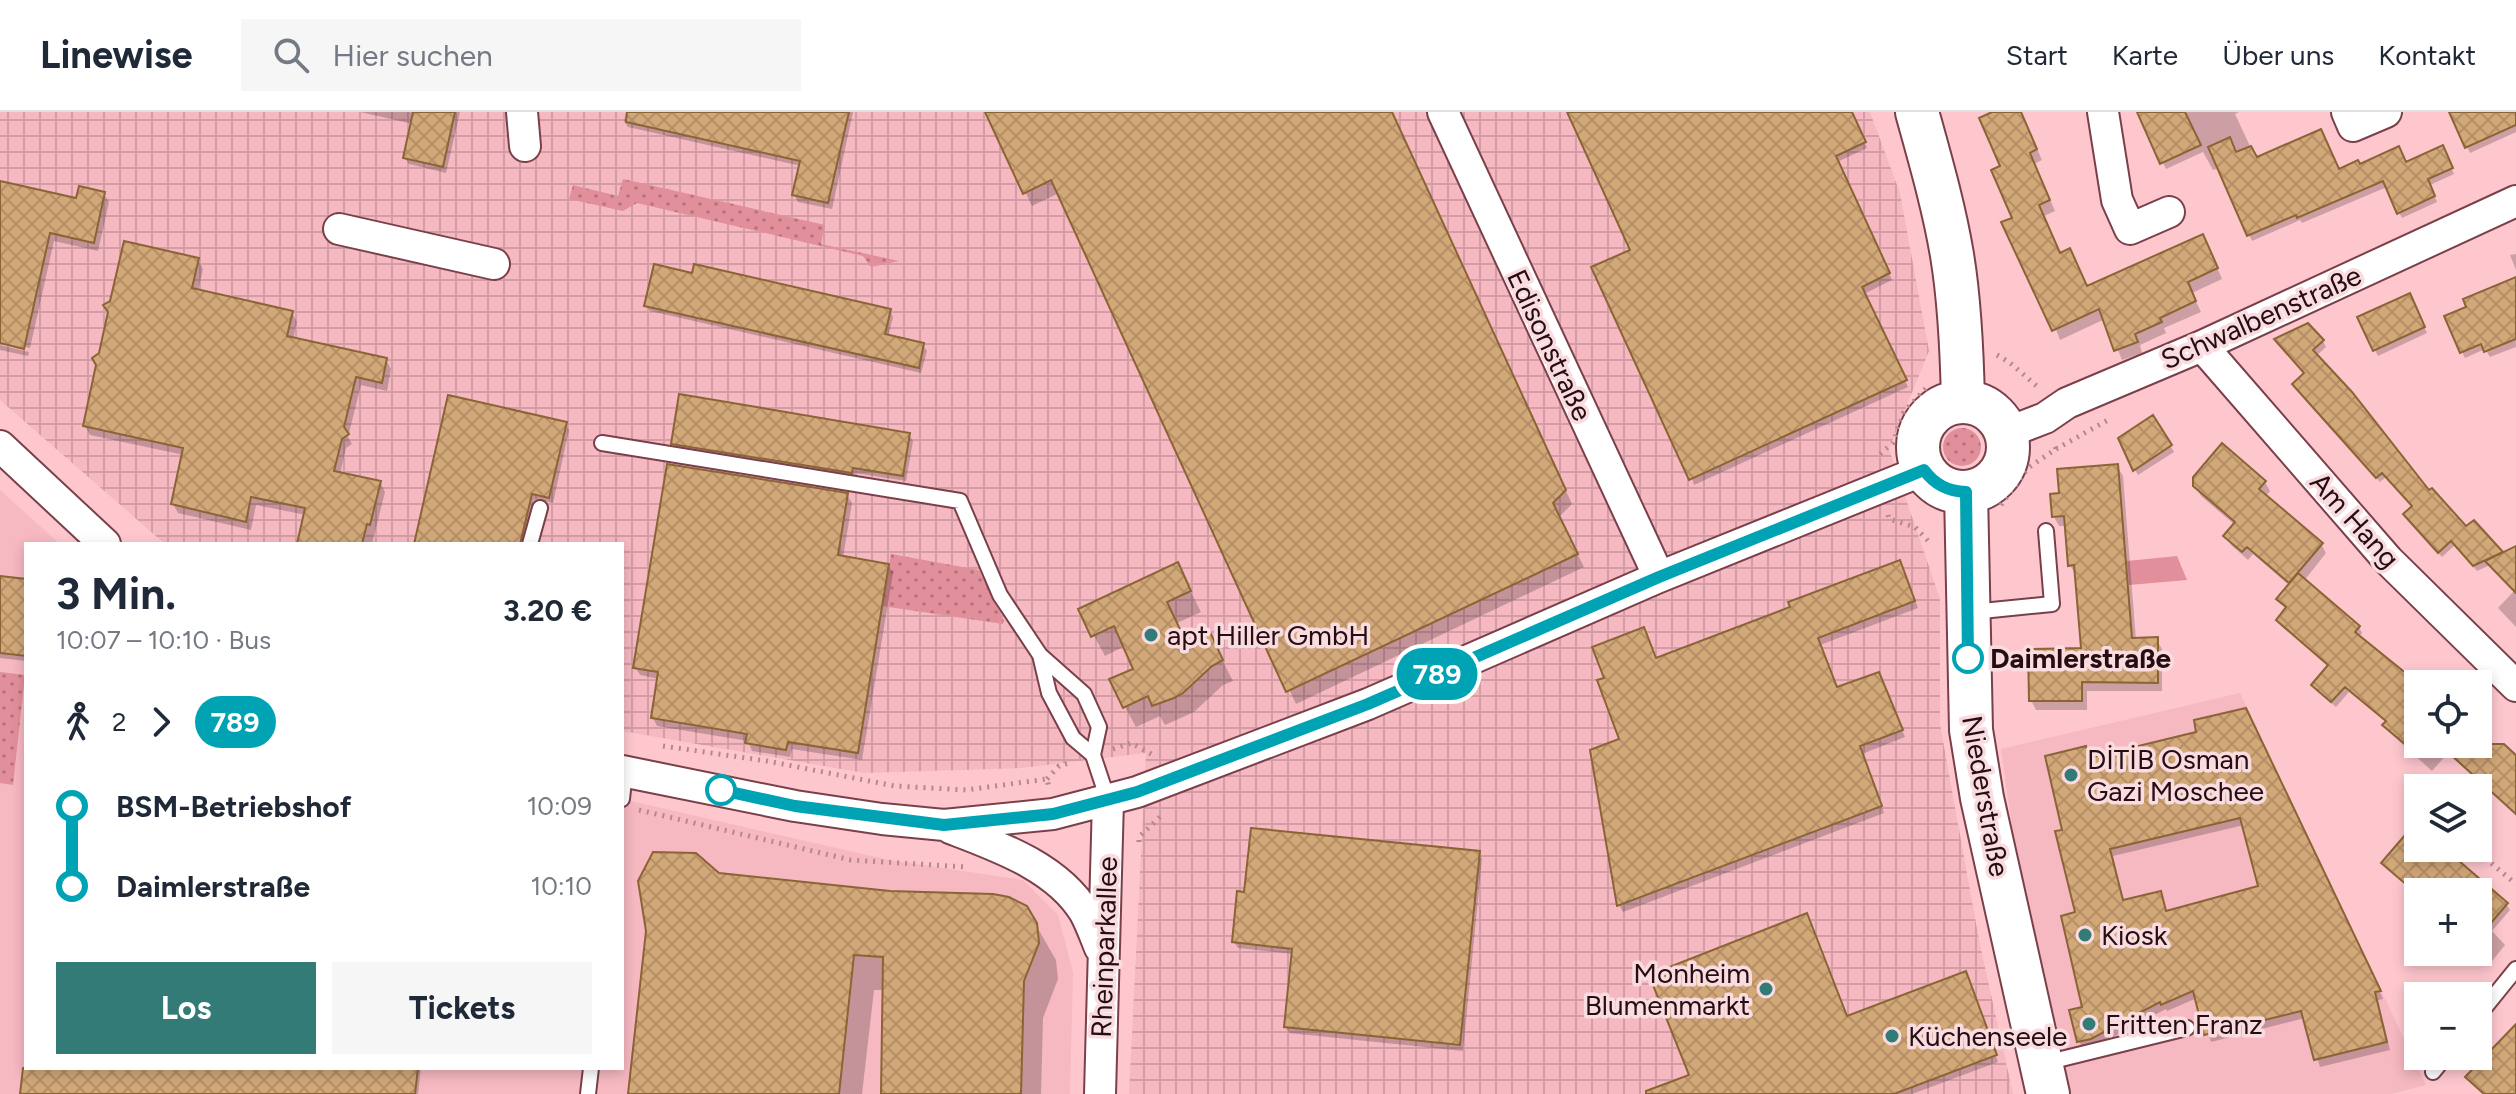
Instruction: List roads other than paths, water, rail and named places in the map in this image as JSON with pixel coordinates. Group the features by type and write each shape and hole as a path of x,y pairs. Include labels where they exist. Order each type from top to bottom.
{"street":[{"path":"522,112 525,146"},
{"name":"Edisonstraße","path":"1443,112 1659,577"},
{"path":"1917,112 1953,256 1963,402"},
{"path":"2103,112 2117,200 2130,229 2169,212"},
{"path":"2347,112 2353,126 2386,112"},
{"name":"Schwalbenstraße","path":"2006,433 2045,418 2067,403 2202,346 2516,201"},
{"path":"339,229 494,264"},
{"name":"Am Hang","path":"2202,346 2388,560 2516,686"},
{"path":"1948,404 1977,404 1990,411 2006,433 2008,446 2001,472 1980,489 1977,514 1938,485 1924,470 1918,455 1918,439 1924,424 1934,412 1948,404"},
{"path":"0,446 103,542"},
{"path":"624,780 944,825 1053,814 1137,792 1368,704 1659,577 1924,470"},
{"name":"Niederstraße","path":"1977,514 1968,613 1971,730 1982,798 2044,1079"},
{"name":"Rheinparkallee","path":"1100,1094 1108,800"},
{"path":"944,825 1004,850 1059,883 1084,911 1103,955"}],"lane":[{"path":"602,443 960,501 1000,595 1040,655 1084,694 1099,727 1093,755 1108,800"},
{"path":"531,542 540,508"},
{"path":"1968,613 2052,604 2046,531"},
{"path":"1040,655 1049,693 1064,722 1073,738 1093,755"},
{"path":"2492,999 2516,969"},
{"path":"2044,1079 2187,1028"},
{"path":"588,1094 591,1070"}],"place":[{"name":"apt Hiller GmbH","path":"1151,635"},
{"name":"Daimlerstraße","path":"1968,658"},
{"name":"DİTİB Osman Gazi Moschee","path":"2071,775"},
{"name":"Kiosk","path":"2085,935"},
{"name":"Monheim Blumenmarkt","path":"1766,989"},
{"name":"Fritten Franz","path":"2089,1024"},
{"name":"Küchenseele","path":"1892,1036"}]}
